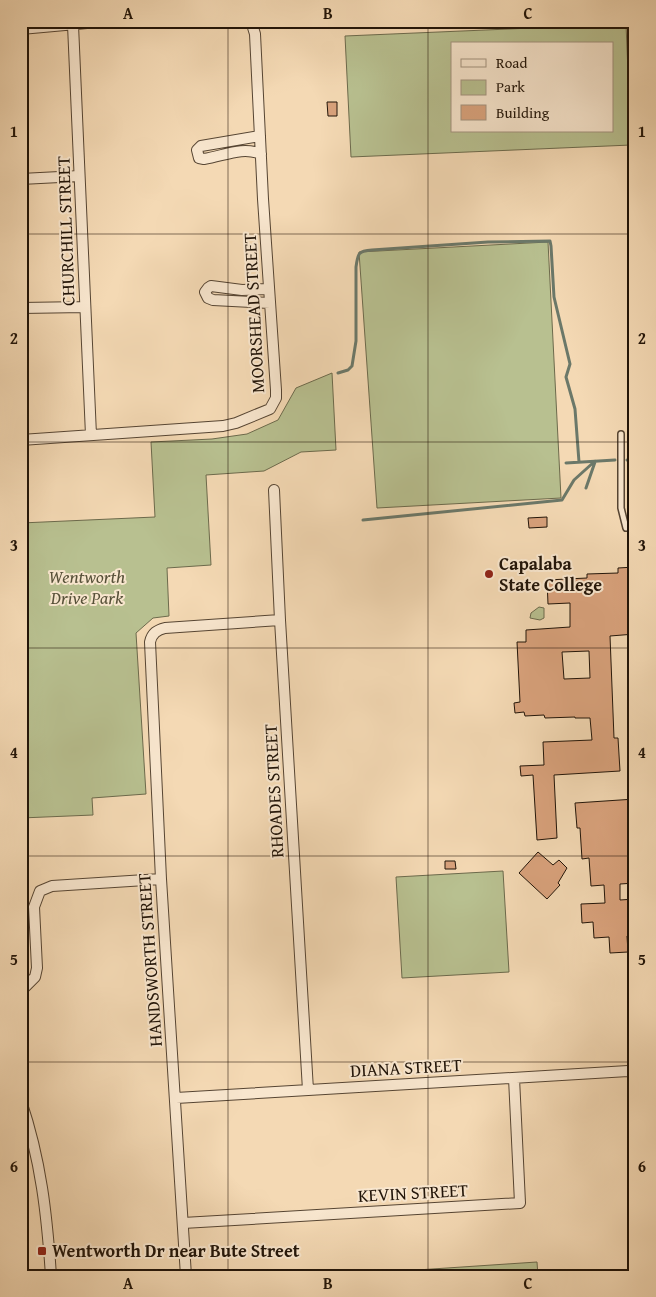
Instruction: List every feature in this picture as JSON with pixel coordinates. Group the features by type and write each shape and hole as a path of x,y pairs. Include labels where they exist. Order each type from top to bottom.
{"street":[{"path":"21,29 109,21"},
{"name":"MOORSHEAD STREET","path":"21,440 223,426 245,420 270,409 276,398 276,390 255,34 251,21"},
{"name":"CHURCHILL STREET","path":"73,25 91,435"},
{"path":"260,136 201,146 197,150 199,158 204,159 240,150 251,150 261,154"},
{"path":"21,179 79,176"},
{"path":"269,289 242,290 211,286 205,292 208,298 213,300 270,303"},
{"path":"21,308 85,307"},
{"name":"RHOADES STREET","path":"274,490 308,1090"},
{"name":"HANDSWORTH STREET","path":"186,1276 161,879 150,642 154,632 165,628 280,620"},
{"path":"21,991 35,977 37,968 34,907 40,892 52,886 161,879"},
{"name":"DIANA STREET","path":"176,1098 628,1071 634,1074 635,1077"},
{"name":"KEVIN STREET","path":"183,1223 520,1203 514,1078"},
{"path":"21,1101 37,1154 44,1192 52,1276"}],"lane":[{"path":"621,434 621,508 626,528"}],"green space":[{"path":"626,24 631,145 351,157 345,36"},
{"path":"548,242 561,498 377,508 359,252"},
{"name":"Wentworth Drive Park","path":"332,373 336,450 301,452 264,471 206,475 211,565 167,568 169,616 153,618 136,633 146,794 92,798 93,815 21,818 21,523 155,517 151,442 212,439 247,434 278,420 296,388"},
{"path":"539,607 544,608 544,618 540,620 530,618 531,613"},
{"path":"503,871 509,972 402,978 396,877"},
{"path":"537,1262 538,1276 417,1276 417,1270"}],"building":[{"path":"327,102 337,102 337,116 328,116"},
{"path":"547,517 547,527 529,528 528,518"},
{"path":"635,567 635,634 610,636 614,738 618,738 620,771 554,775 557,838 537,840 533,775 521,776 520,766 544,765 543,742 592,740 590,718 545,718 544,715 525,716 524,712 515,713 514,703 520,702 517,642 526,642 526,630 570,627 570,603 548,604 547,580 587,578 587,574 618,573 618,568","holes":["589,651 590,678 564,679 562,652"]},
{"path":"635,799 635,825 632,825 635,883 620,884 620,900 635,899 635,936 627,936 628,952 610,953 609,937 594,938 593,922 582,923 581,904 605,903 604,885 591,886 589,858 582,859 580,828 577,828 575,803"},
{"path":"538,852 553,865 559,860 567,868 558,883 560,885 547,899 519,873"},
{"path":"445,861 455,861 456,869 445,869"}],"waterway":[{"path":"338,373 348,370 352,366 356,341 356,267 358,256 361,252 488,242 550,241 554,297 570,364 566,377 575,409 579,462"},
{"path":"627,460 635,459"},
{"path":"566,463 615,460"},
{"path":"363,520 562,500 574,480 595,461"},
{"path":"586,488 595,462"}],"place":[{"name":"Capalaba State College","path":"489,574"},
{"name":"Wentworth Dr near Bute Street","path":"42,1251"}]}
